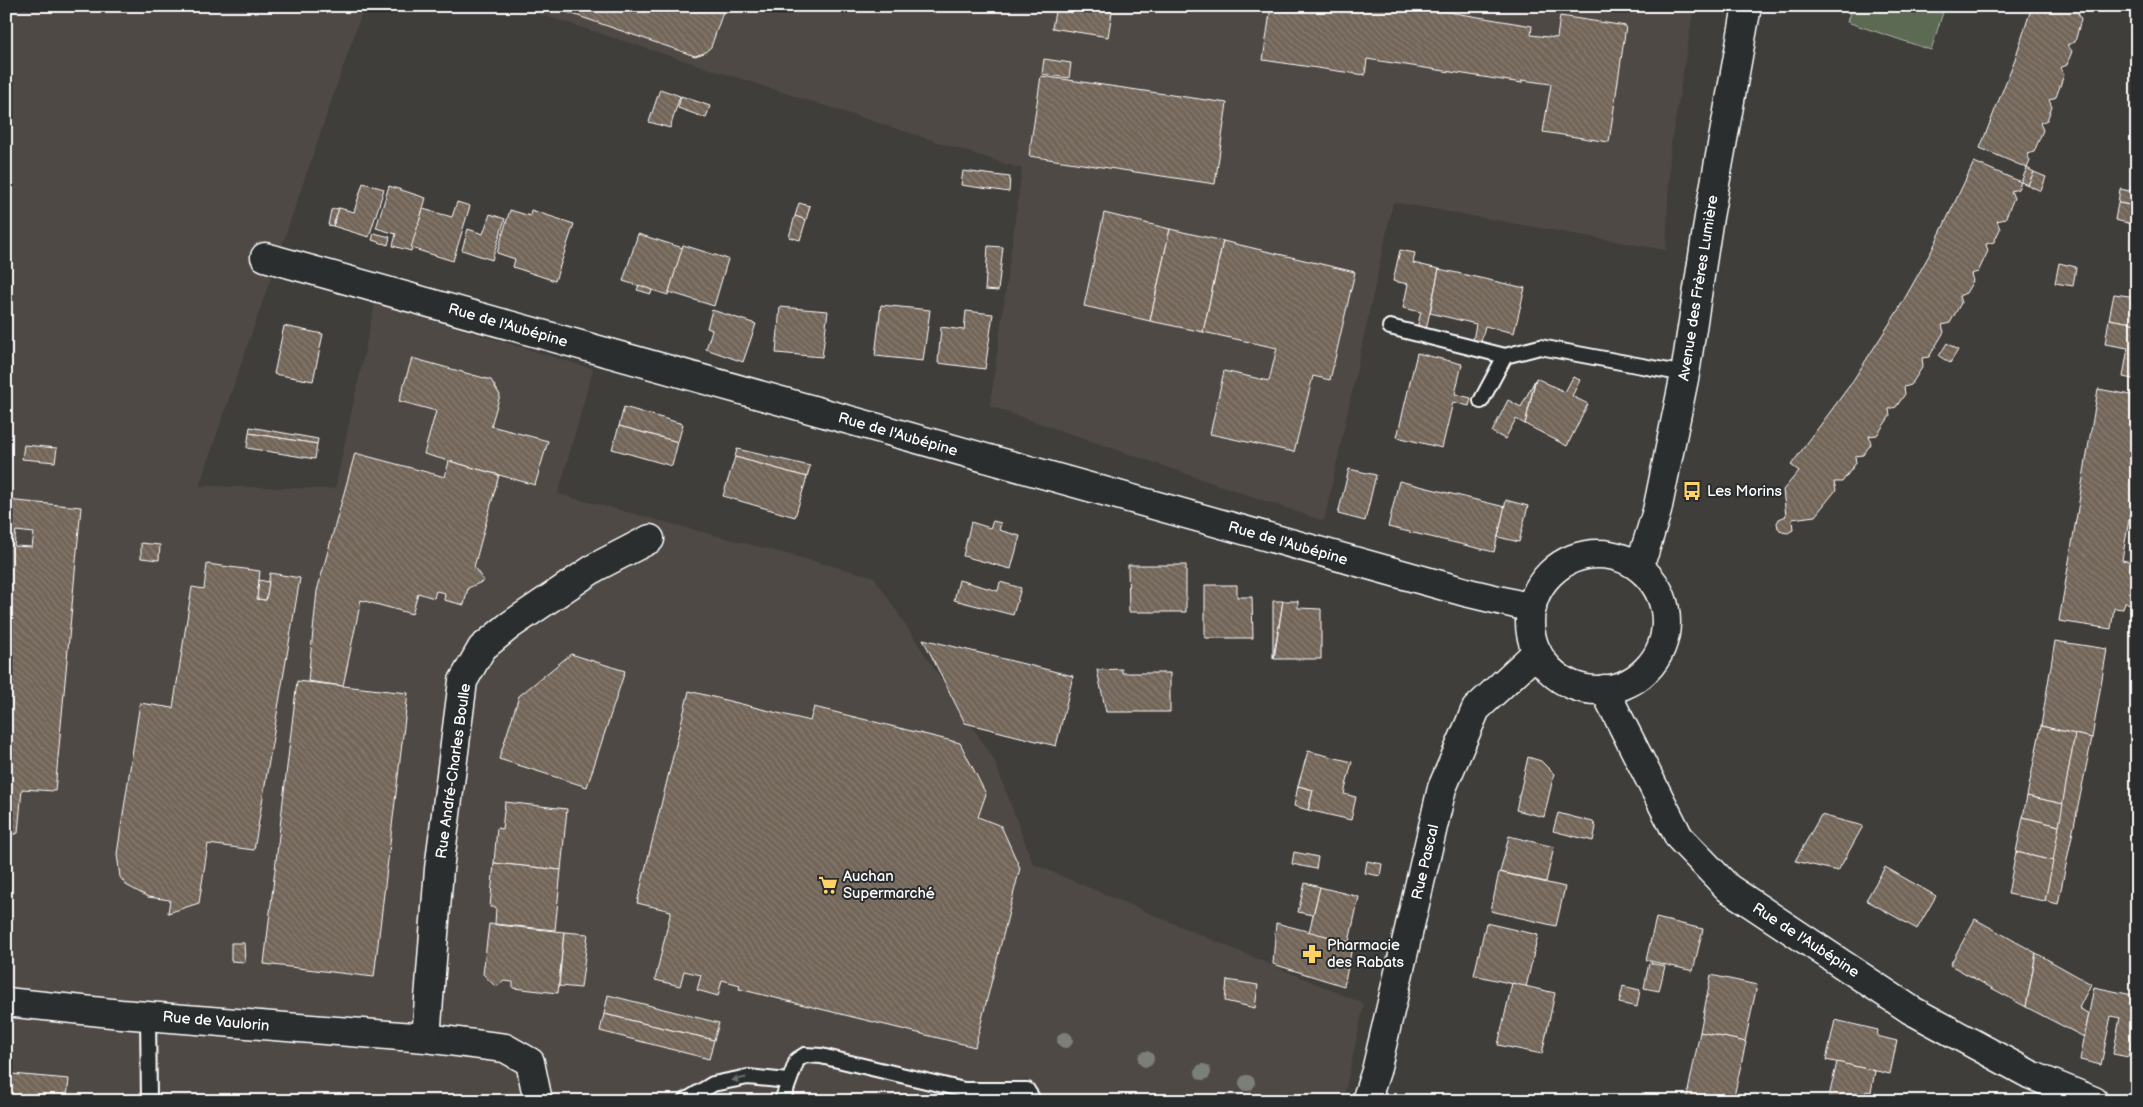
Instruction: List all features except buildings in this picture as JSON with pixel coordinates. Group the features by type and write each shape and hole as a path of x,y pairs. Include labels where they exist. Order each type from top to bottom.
{"street":[{"name":"Avenue des Frères Lumière","path":"1633,563 1644,553 1657,511 1685,374 1709,217 1747,6"},
{"name":"Rue de l'Aubépine","path":"265,257 1441,585 1532,608"},
{"name":"Rue André-Charles Boulle","path":"426,1038 439,869 463,681 482,648 509,626 596,567 650,539"},
{"path":"1592,554 1613,555 1633,563 1649,576 1661,594 1666,615 1665,636 1657,656 1643,672 1625,684 1604,689 1584,688 1565,681 1549,669 1537,652 1530,630 1532,608 1539,588 1553,571 1571,559 1592,554"},
{"name":"Rue Pascal","path":"1366,1101 1376,1071 1442,788 1476,709 1537,652"},
{"name":"Rue de l'Aubépine","path":"1604,689 1679,837 1728,888 1911,1010 2030,1075 2094,1101"},
{"name":"Rue de Vaulorin","path":"6,1002 148,1016 426,1038 505,1048 530,1062 538,1101"}],"lane":[{"path":"1390,327 1506,356 1540,347 1685,374"},
{"path":"1481,401 1506,356"},
{"path":"148,1016 149,1101"},
{"path":"782,1101 796,1060 805,1055 821,1056 964,1090 1027,1090 1034,1101"},
{"path":"685,1101 713,1084 722,1082 748,1077 788,1081"}],"shaded area":[{"path":"6,6 364,6 199,486 335,489 375,303 593,369 558,494 874,577 994,760 1033,864 1364,1004 1343,1101 6,1101"},
{"path":"515,6 1694,6 1670,151 1666,250 1393,202 1324,521 990,406 1022,169"}],"green space":[{"path":"1852,6 1945,6 1931,50 1847,22"}],"place":[{"name":"Les Morins","path":"1692,491"},
{"name":"Auchan Supermarché","path":"828,885"},
{"name":"Pharmacie des Rabats","path":"1312,954"}]}
